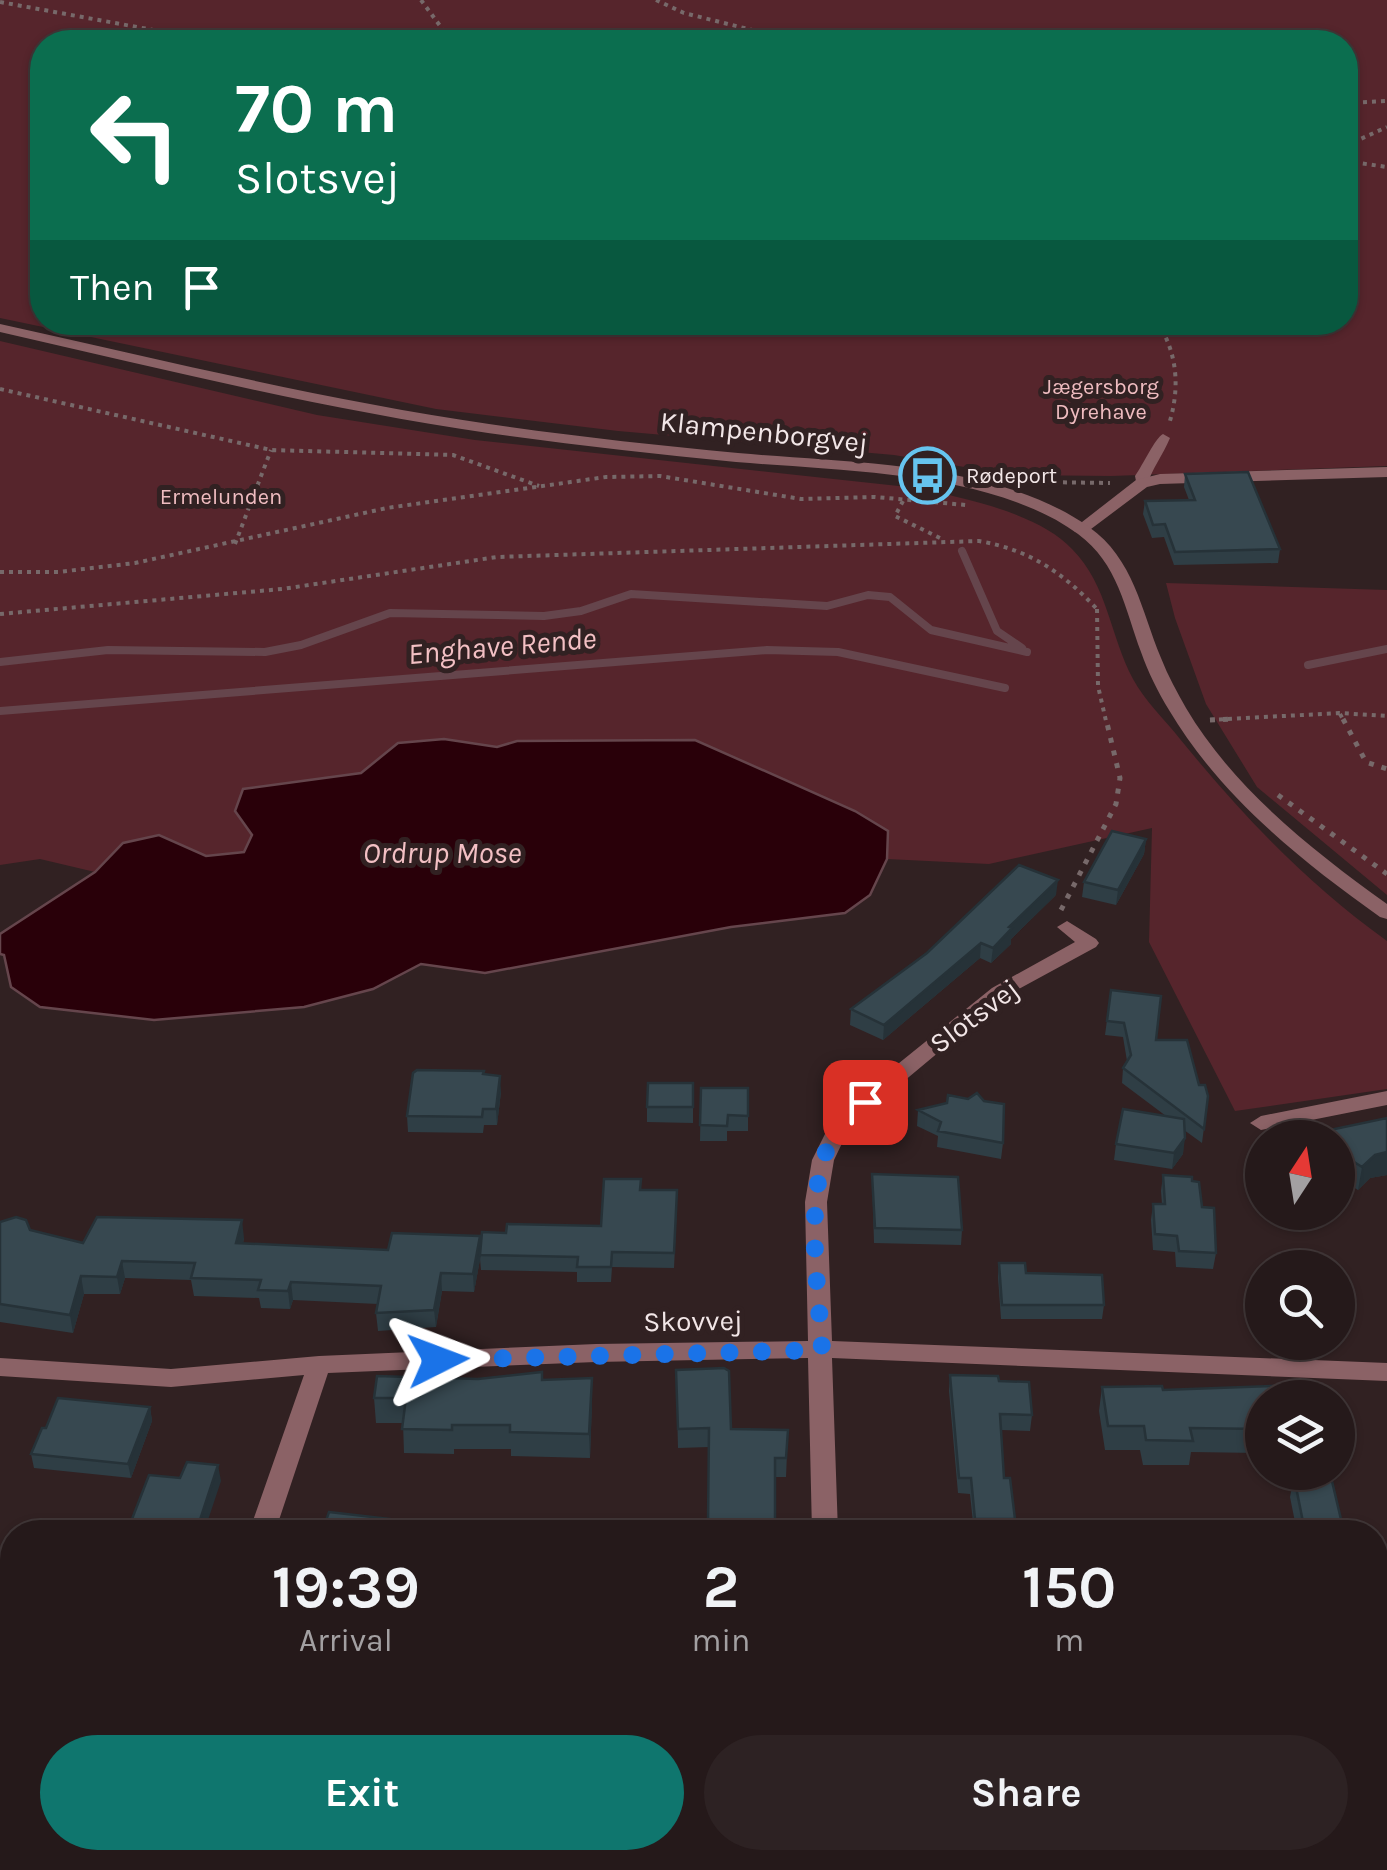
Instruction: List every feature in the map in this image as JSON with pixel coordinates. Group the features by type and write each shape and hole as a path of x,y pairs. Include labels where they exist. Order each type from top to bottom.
{"street":[{"name":"Klampenborgvej","path":"0,328 30,335"},
{"name":"Klampenborgvej","path":"31,335 324,401 435,420 556,439 927,476 1014,496 1081,529 1105,547 1122,569 1159,676 1187,722 1259,812 1334,876 1387,914"},
{"path":"1081,529 1142,483 1387,472"},
{"name":"Slotsvej","path":"825,1520 816,1202 823,1160 838,1130 865,1102 999,992 1089,943 1067,926"},
{"path":"1276,1120 1387,1098"},
{"name":"Skovvej","path":"0,1366 172,1378 320,1365 596,1352 822,1350 1387,1372"},
{"path":"266,1520 320,1365"}],"lane":[{"path":"1142,483 1142,476 1164,438"}],"path":[{"path":"421,0 444,30"},
{"path":"656,0 684,13 752,30"},
{"path":"0,2 153,30"},
{"path":"1358,102 1387,100"},
{"path":"1358,140 1387,127"},
{"path":"1358,163 1387,168"},
{"path":"1164,335 1174,355 1175,410 1164,438"},
{"path":"0,389 270,450 453,456 541,487"},
{"path":"235,544 270,450"},
{"path":"0,572 58,572 235,544 387,508 606,477 660,476 800,499 969,505"},
{"path":"1014,496 1036,482 1142,483"},
{"path":"903,501 895,516 947,541"},
{"path":"0,614 282,589 497,557 947,541 1015,546 1063,572 1096,610 1098,686 1120,778 1116,804 1060,906 1067,926"},
{"path":"1187,722 1339,713 1387,716"},
{"path":"1339,713 1366,762 1387,769"},
{"path":"1232,779 1280,796 1387,874"}],"green space":[{"name":"Jægersborg Dyrehave","path":"0,0 1387,0 1387,466 1111,476 1011,475 894,455 618,431 436,409 81,335 1358,335 1358,30 30,30 30,324 0,318"},
{"name":"Ermelunden","path":"0,341 317,415 475,440 917,488 999,509 1040,526 1058,536 1084,563 1101,595 1133,679 1155,710 1277,847 1387,941 1387,1089 1235,1111 1149,942 1152,828 989,864 887,859 888,831 695,740 517,741 497,747 398,743 361,773 243,789 252,836 244,851 205,856 159,835 124,843 95,872 40,859 0,865"},
{"path":"1166,583 1387,590 1387,895 1257,787 1206,704"}],"water":[{"name":"Ordrup Mose","path":"444,739 497,747 517,741 695,740 855,811 888,831 887,859 870,895 845,913 731,927 485,973 421,964 373,989 304,1007 154,1020 40,1007 11,987 4,955 0,954 0,934 95,872 123,843 159,835 206,856 244,852 252,835 235,811 243,789 361,773 398,743"}],"building":[{"path":"1248,472 1280,549 1175,552 1165,524 1153,525 1145,501 1195,500 1185,474"},
{"path":"1112,831 1146,839 1118,890 1084,882"},
{"path":"1019,865 1058,880 993,948 981,943 884,1025 851,1009 927,953"},
{"path":"1111,990 1161,996 1156,1040 1187,1040 1199,1085 1205,1085 1208,1096 1204,1129 1123,1068 1131,1055 1124,1023 1107,1021"},
{"path":"484,1071 483,1074 500,1076 496,1109 483,1109 482,1117 407,1116 413,1073"},
{"path":"648,1083 693,1083 693,1107 647,1107"},
{"path":"701,1088 748,1088 748,1116 728,1115 727,1126 700,1125"},
{"path":"977,1093 984,1101 1004,1104 1003,1143 938,1131 941,1122 918,1110 947,1103 948,1095 968,1099"},
{"path":"1123,1109 1184,1119 1185,1138 1174,1153 1116,1144"},
{"path":"1387,1118 1387,1152 1375,1155 1362,1167 1355,1163 1355,1125"},
{"path":"872,1174 958,1177 962,1230 875,1228"},
{"path":"1163,1175 1192,1177 1192,1181 1199,1182 1202,1207 1214,1208 1216,1253 1179,1251 1177,1236 1155,1234 1153,1204 1165,1204"},
{"path":"604,1179 641,1179 640,1190 677,1190 674,1253 612,1252 611,1267 577,1267 578,1257 480,1255 482,1232 506,1233 507,1224 601,1226"},
{"path":"16,1217 26,1220 30,1230 83,1243 97,1217 242,1220 236,1243 388,1250 392,1233 480,1236 473,1274 441,1273 434,1310 376,1313 381,1286 291,1282 288,1291 258,1290 261,1280 191,1278 195,1263 122,1261 117,1277 81,1276 70,1315 0,1304 0,1222"},
{"path":"999,1263 1025,1263 1026,1273 1102,1275 1104,1305 1002,1305"},
{"path":"676,1370 729,1371 731,1429 788,1430 786,1458 775,1458 775,1520 708,1520 709,1428 678,1429"},
{"path":"542,1372 542,1380 592,1378 589,1434 510,1432 510,1425 402,1429 406,1398 374,1398 377,1376 478,1379"},
{"path":"950,1375 998,1376 999,1381 1029,1382 1032,1415 1000,1414 1004,1478 1010,1478 1015,1519 975,1519 971,1478 959,1478"},
{"path":"1162,1386 1163,1390 1245,1387 1245,1429 1190,1428 1193,1441 1146,1440 1144,1426 1108,1426 1102,1387"},
{"path":"58,1398 150,1407 128,1464 31,1454"},
{"path":"187,1462 218,1465 200,1520 132,1520 149,1475 180,1478"},
{"path":"1297,1490 1334,1490 1341,1520 1303,1520"},
{"path":"329,1512 390,1519 390,1520 326,1520"}],"waterway":[{"path":"962,551 997,631 1022,648"},
{"path":"0,662 108,650 265,652 301,645 390,613 544,616 581,611 631,594 827,606 868,595 890,597 931,630 1027,652"},
{"path":"1308,665 1387,649"},
{"name":"Enghave Rende","path":"0,711 767,650 838,652 1005,688"}],"place":[{"name":"Rødeport","path":"927,476"}],"route":[{"path":"438,1360 596,1352 822,1350 816,1202 823,1160 838,1130 865,1102"}]}
